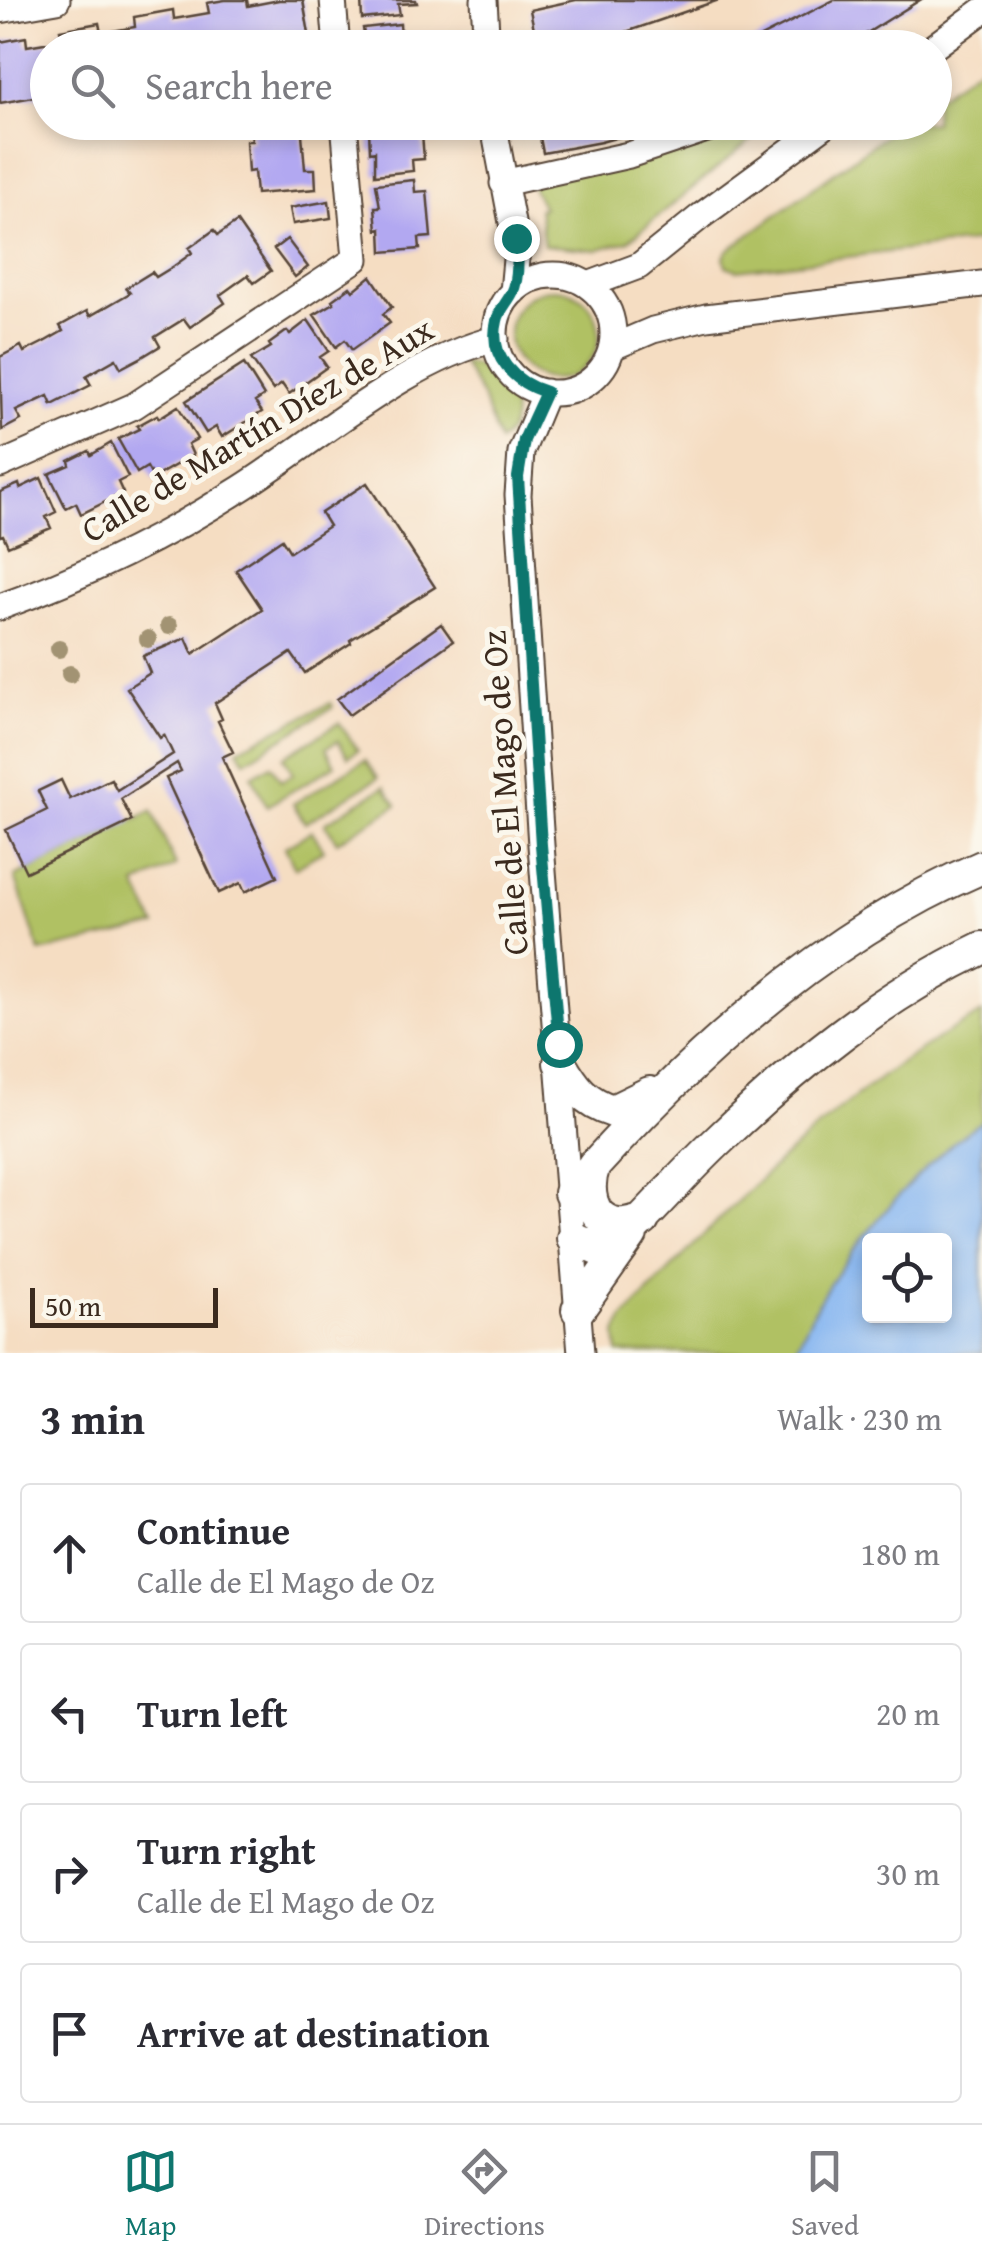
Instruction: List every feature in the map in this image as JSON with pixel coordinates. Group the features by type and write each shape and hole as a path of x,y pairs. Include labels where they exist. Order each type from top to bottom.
{"main road":[{"path":"570,1193 676,1078 811,968 875,924 982,867"},
{"path":"573,1238 604,1250 617,1244 716,1142 836,1036 903,992 982,948"},
{"path":"560,1063 582,1096 613,1110 628,1106 676,1078"},
{"path":"594,1166 589,1180 594,1208 605,1219 619,1224 642,1220"},
{"path":"578,1310 642,1220"}],"street":[{"path":"0,10 56,0"},
{"path":"333,0 336,30"},
{"path":"484,0 486,30"},
{"path":"952,33 982,11"},
{"path":"0,465 134,406 356,259 346,140"},
{"path":"495,140 517,249 513,292"},
{"path":"503,182 629,154 672,140"},
{"path":"588,285 639,266 804,140"},
{"path":"551,275 574,278 588,285 608,308 613,346 607,362 586,384 572,390 546,392 520,382 508,371 496,338 497,318 513,292 530,280 551,275"},
{"path":"613,346 652,330 706,317 982,284"},
{"name":"Calle de Martín Díez de Aux","path":"0,607 156,538 238,490 423,368 460,349 496,338"},
{"name":"Calle de El Mago de Oz","path":"546,392 524,440 518,477 541,845 581,1353"}],"green space":[{"path":"982,64 982,241 737,270 726,266 724,257 728,250 879,140 952,140 952,86"},
{"path":"685,140 751,140 628,241 596,250 544,245 539,209 543,208 530,183"},
{"path":"554,289 571,292 586,302 596,317 596,351 586,366 571,376 554,379 537,376 522,366 512,351 509,334 512,317 522,302 537,292"},
{"path":"462,363 488,372 507,393 513,419 499,442 482,397"},
{"path":"331,703 333,707 245,761 238,749"},
{"path":"339,723 358,750 348,757 338,741 326,748 335,765 267,806 252,776 271,765 281,781 293,774 284,757"},
{"path":"365,760 378,778 305,823 293,804"},
{"path":"384,787 397,805 337,842 325,823"},
{"path":"152,811 176,866 136,885 156,926 40,952 15,877"},
{"path":"312,831 324,850 295,868 285,847"},
{"path":"982,1013 982,1353 618,1353 616,1335 624,1318 748,1191 882,1077"}],"water":[{"path":"982,1121 982,1353 794,1353 821,1298 862,1240 862,1323 952,1323 952,1233 868,1233 938,1156"}],"building":[{"path":"247,0 248,6 303,0 308,30 118,30 135,27 134,17 173,10 174,19 209,13 207,3"},
{"path":"361,0 417,3 398,4 400,15 362,19"},
{"path":"576,0 719,0 632,30 534,30 530,10"},
{"path":"834,0 920,0 872,30 775,30"},
{"path":"99,23 100,30 60,30"},
{"path":"400,24 400,30 363,30"},
{"path":"26,37 30,45 30,98 0,103 0,42"},
{"path":"303,140 305,169 315,169 316,189 256,194 254,171 248,172 246,141"},
{"path":"369,140 422,140 424,159 412,160 413,171 375,175 375,151 370,152"},
{"path":"540,140 608,140 601,142 543,153"},
{"path":"414,180 415,192 427,191 431,237 419,238 420,249 382,252 381,229 377,230 375,207 380,207 376,184"},
{"path":"329,201 331,218 293,224 290,208"},
{"path":"237,222 271,271 254,283 248,275 220,295 225,303 190,327 184,319 155,337 160,346 142,357 121,368 116,359 86,376 91,385 52,405 48,396 16,411 21,420 2,430 0,357 21,346 24,352 44,342 63,331 60,326 87,311 90,316 130,293 126,288 152,272 156,277 174,266 192,253 189,248 214,230 218,235"},
{"path":"287,239 308,267 295,277 274,249"},
{"path":"371,276 392,307 383,314 390,323 352,350 345,340 336,347 314,315"},
{"path":"308,320 329,351 320,357 327,367 289,394 282,384 273,390 251,359"},
{"path":"244,364 264,396 255,402 262,412 222,437 216,427 206,433 186,401"},
{"path":"178,406 197,439 188,444 193,455 153,478 147,467 137,473 118,439"},
{"path":"111,443 128,477 118,482 123,493 81,514 76,503 66,508 49,474"},
{"path":"41,478 56,512 46,517 51,528 8,546 0,536 0,492"},
{"path":"367,483 435,587 305,673 291,653 215,703 222,719 218,721 233,752 222,757 277,877 245,892 241,883 219,893 166,778 181,771 177,763 121,799 132,821 26,872 6,830 47,810 38,791 61,780 70,799 111,779 117,790 173,754 164,735 160,738 127,688 150,673 143,656 186,638 193,654 262,609 236,570 282,539 290,552 329,526 321,513"},
{"path":"441,624 453,641 349,715 337,699"}],"route":[{"path":"516,238 513,292 497,318 495,330 500,356 508,371 528,387 546,392 520,452 518,477 541,845 559,1044"}]}
